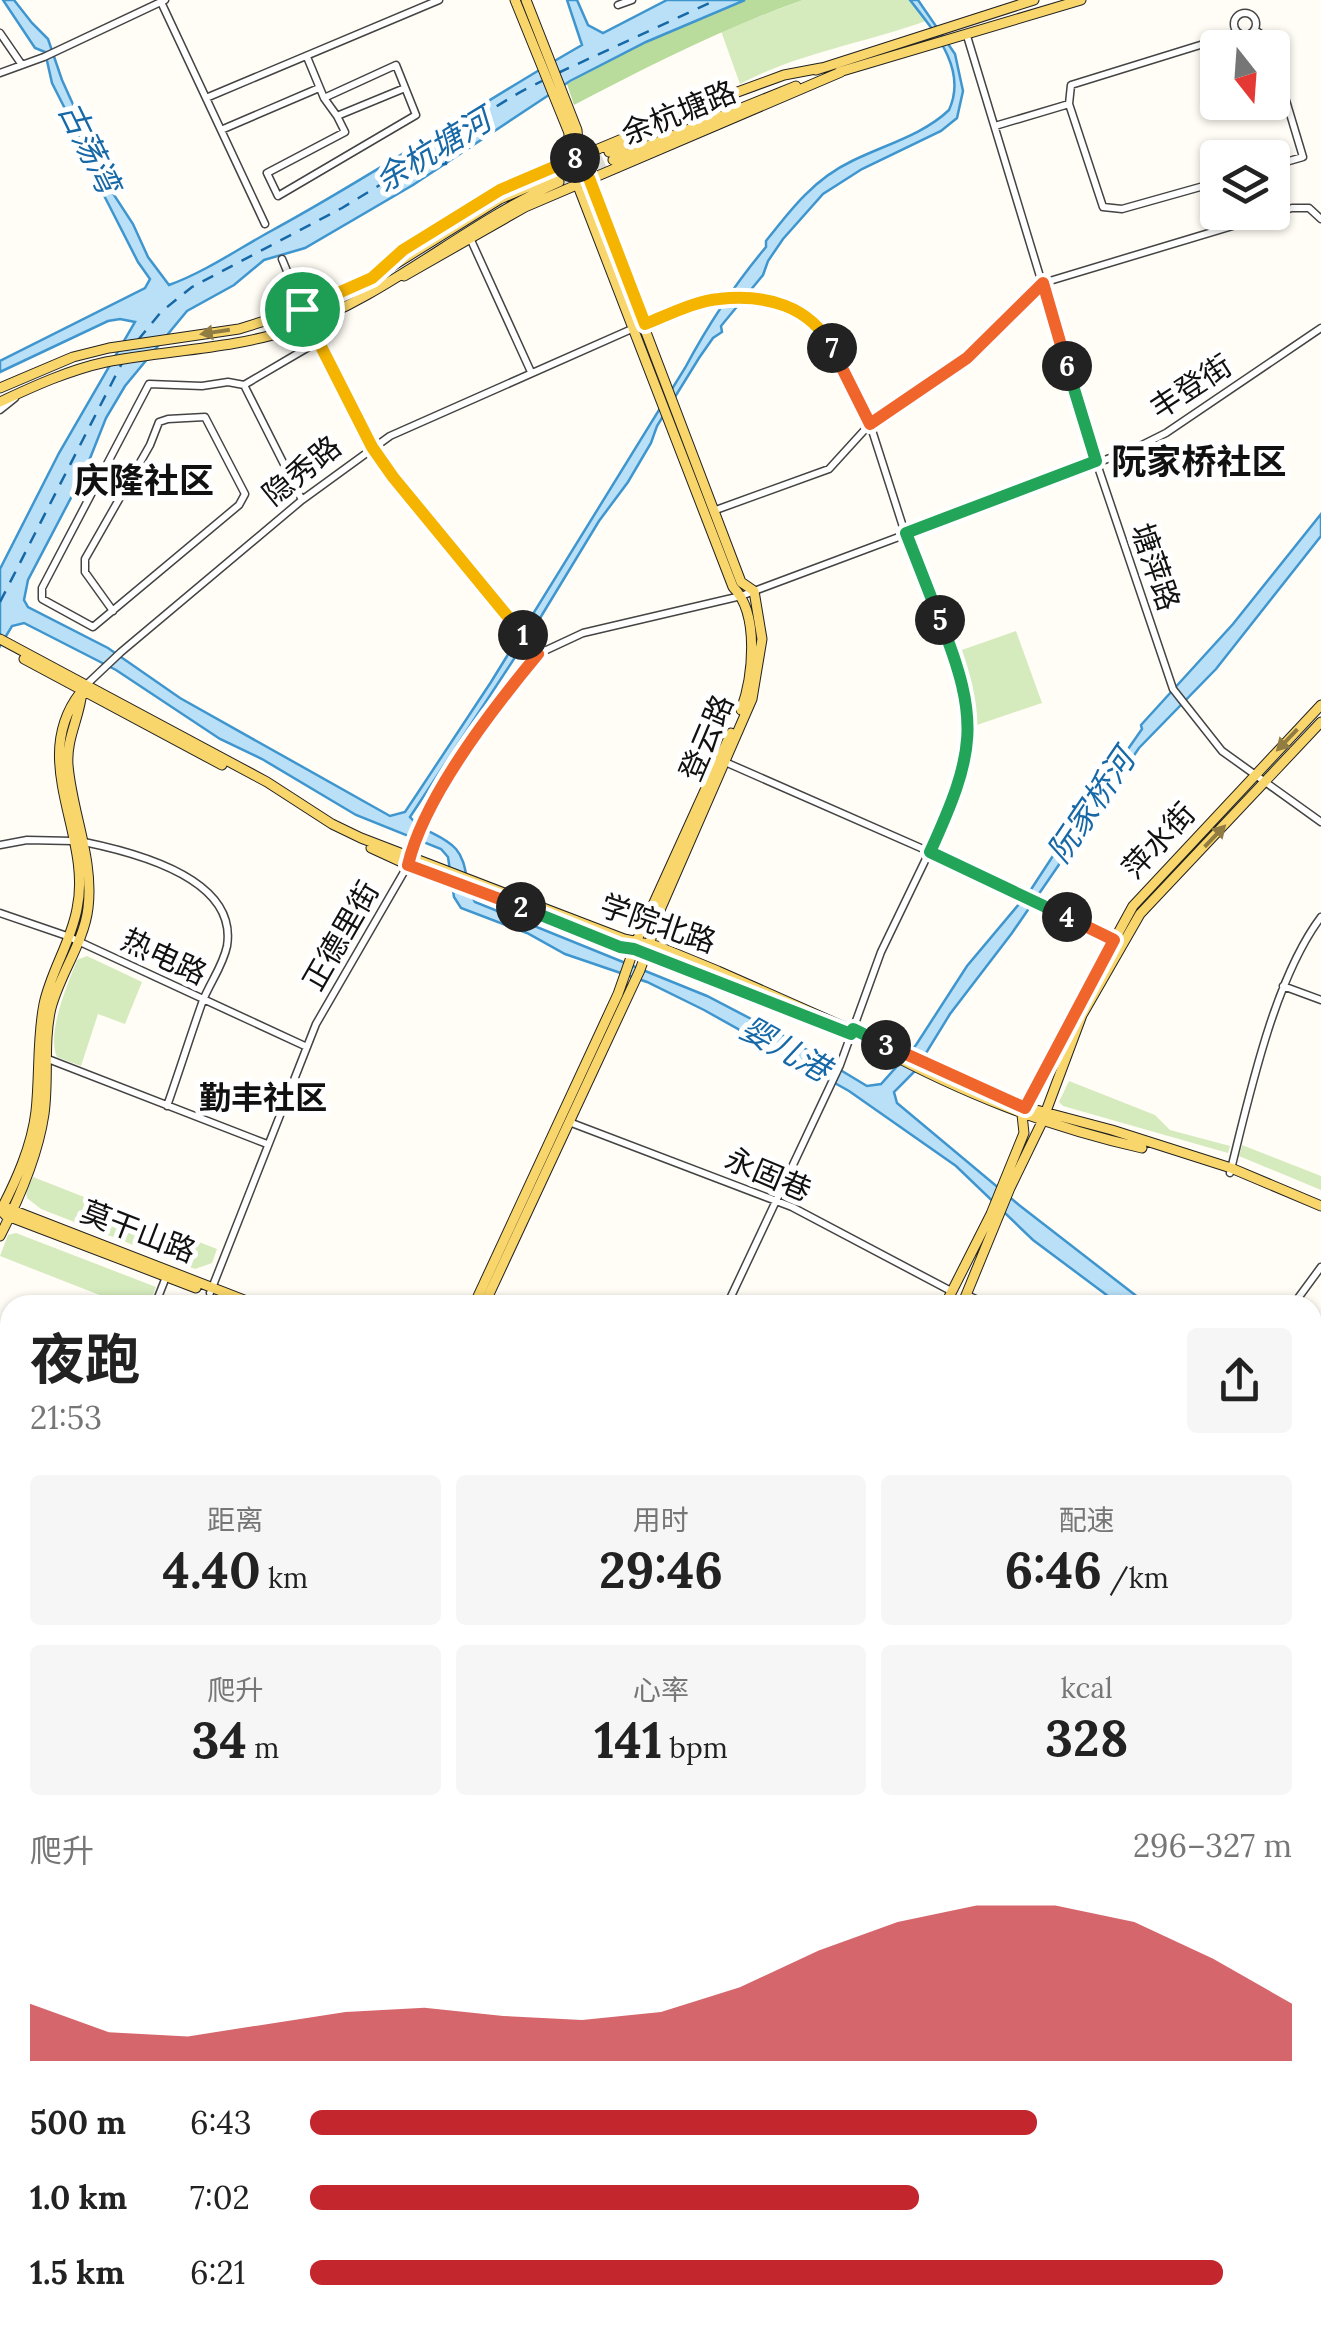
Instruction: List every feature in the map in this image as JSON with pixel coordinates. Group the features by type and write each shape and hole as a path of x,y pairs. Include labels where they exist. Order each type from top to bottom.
{"main road":[{"path":"515,0 528,20 573,132 574,158"},
{"path":"526,0 528,20"},
{"name":"余杭塘路","path":"1034,0 714,106 611,156 772,94 1081,0"},
{"name":"余杭塘路","path":"375,282 403,250 500,190 784,75 821,68"},
{"name":"余杭塘路","path":"0,388 73,357 239,328 414,272 525,206 841,72"},
{"name":"登云路","path":"488,1295 636,944 744,706 752,653 741,596 733,588 671,408 660,362 589,178 574,158"},
{"name":"登云路","path":"479,1295 640,970 650,934 752,699 762,639 754,591 741,582 671,408 634,328 578,183 574,158"},
{"name":"余杭塘路","path":"0,406 22,392 102,363 246,341 309,322 557,178"},
{"name":"学院北路","path":"0,642 266,788 336,831 450,877 624,939 852,1032 1023,1111 1112,1130 1230,1170 1321,1208"},
{"name":"隐秀路","path":"4,1210 40,1134 50,1012 78,909 78,841 62,796 59,750 64,722 84,687"},
{"name":"萍水街","path":"1007,1186 1024,1133 1023,1111 1133,906 1321,705"},
{"name":"萍水街","path":"966,1295 1007,1186 1044,1118 1082,1014 1140,914 1321,722"},
{"name":"隐秀路","path":"4,1210 30,1142 44,1005 72,939"},
{"path":"0,1236 4,1210"},
{"name":"莫干山路","path":"4,1210 166,1277 226,1295"},
{"name":"莫干山路","path":"4,1210 221,1295"},
{"name":"萍水街","path":"950,1295 994,1216"}],"street":[{"path":"206,98 439,0"},
{"path":"618,6 632,0"},
{"path":"1237,30 1234,24 1242,12 1239,0"},
{"path":"0,73 56,52 163,1 265,224"},
{"path":"1242,12 1256,18 1256,30"},
{"path":"0,33 22,65"},
{"name":"塘萍路","path":"967,36 1096,461 1173,689 1222,751 1321,822"},
{"path":"1200,45 1071,85 1069,104 1103,207 1122,209 1200,187"},
{"path":"307,57 324,98 345,132 267,173 278,196 416,115 396,65 324,98"},
{"path":"221,130 319,88"},
{"path":"337,116 405,88"},
{"path":"994,126 1069,104"},
{"path":"1290,113 1303,157 1290,161"},
{"path":"713,511 829,468 870,424 967,358 1043,283 1292,208 1309,208 1321,219"},
{"path":"470,238 531,372"},
{"path":"282,259 302,309 372,447 538,654"},
{"name":"隐秀路","path":"84,687 120,652 302,500 372,447 531,372 716,298 764,299 792,306 818,326 870,424"},
{"name":"丰登街","path":"741,596 1134,449 1166,433 1321,328"},
{"path":"113,611 84,572 84,559 150,445 159,422 168,418 205,417 245,494 239,505 94,627 42,600 42,588 149,384 244,385 317,338"},
{"path":"244,385 302,500"},
{"path":"731,1295 840,1065 881,952 961,780 969,727 966,695 870,424"},
{"name":"正德里街","path":"211,1290 316,1024 409,859 424,819 498,702 538,654 583,633 741,596"},
{"path":"725,762 930,852 1114,940"},
{"path":"0,845 27,840 78,841 141,857 203,887 213,897 226,923 227,944 203,1001 168,1106"},
{"name":"热电路","path":"0,912 72,939 306,1047"},
{"path":"1230,1170 1283,986 1301,947 1321,918"},
{"path":"1283,986 1321,1000"},
{"path":"48,1058 267,1144"},
{"name":"永固巷","path":"565,1120 774,1200 952,1291"},
{"path":"1300,1295 1321,1267"},
{"path":"159,1295 166,1277"}],"green space":[{"path":"745,0 803,0 715,35 574,105 567,84 646,42"},
{"path":"803,0 910,0 926,21 808,56 740,84 721,31"},
{"path":"1016,631 1042,703 977,725 972,684 959,651"},
{"path":"87,956 142,982 125,1024 98,1014 81,1066 57,1057 54,1035 77,960"},
{"path":"1069,1081 1155,1115 1170,1130 1230,1146 1228,1153 1063,1106 1059,1102"},
{"path":"1242,1145 1321,1176 1321,1190 1239,1156"},
{"path":"33,1177 217,1249 212,1263 195,1269 41,1209 27,1198"},
{"path":"16,1233 156,1287 153,1295 99,1295 0,1256 8,1235"}],"water":[{"path":"3,0 14,0 48,39 62,80 114,195 148,257 169,285 311,209 582,45 567,0 577,0 588,25 603,33 667,0 745,0 646,42 570,81 413,185 305,248 264,260 234,285 187,311 125,386 106,418 85,471 28,580 24,600 28,607 108,648 180,698 390,816 405,812 491,682 712,321 775,229 826,177 915,133 949,110 954,95 951,65 938,38 910,0 918,0 955,54 963,91 957,118 941,131 862,169 823,194 783,239 763,275 699,358 628,482 599,521 410,817 456,849 475,902 707,996 867,1086 881,1084 916,1045 967,966 1030,891 1094,793 1142,729 1141,725 1233,624 1321,514 1321,536 1216,669 1139,748 1012,933 950,1014 915,1071 894,1092 897,1103 1135,1295 1107,1295 1033,1240 956,1166 849,1091 647,982 565,954 527,933 461,908 454,897 448,857 441,849 356,815 262,759 220,739 116,670 24,623 12,626 0,646 0,569 59,453 135,322 108,321 0,372 0,361 145,288 150,279 90,168 90,158 52,83 45,52 35,48"}],"ferry route":[{"path":"558,73 716,0"},
{"path":"138,340 161,312 192,287 342,208 403,171 425,164 446,164 450,151 470,126 542,81"},
{"path":"0,602 122,363"}],"tunnel":[{"path":"556,175 609,152"},
{"path":"559,182 613,160"}],"district":[{"name":"阮家桥社区","path":"1199,462"},
{"name":"庆隆社区","path":"144,481"},
{"name":"勤丰社区","path":"263,1098"}],"route":[{"path":"579,156 645,324 716,298 764,299 792,306 807,315 828,340 870,424 967,358 1043,283 1096,461 906,533 957,663 969,727 961,780 930,852 1114,940 1025,1108 853,1029 851,1034 408,865 424,819 498,702 538,654 372,447 302,309 372,278 403,250 500,190 579,156"}],"water label":[{"name":"古荡湾","path":"89,147"},
{"name":"余杭塘河","path":"433,150"},
{"name":"阮家桥河","path":"1091,806"},
{"name":"婴儿港","path":"785,1049"}]}
